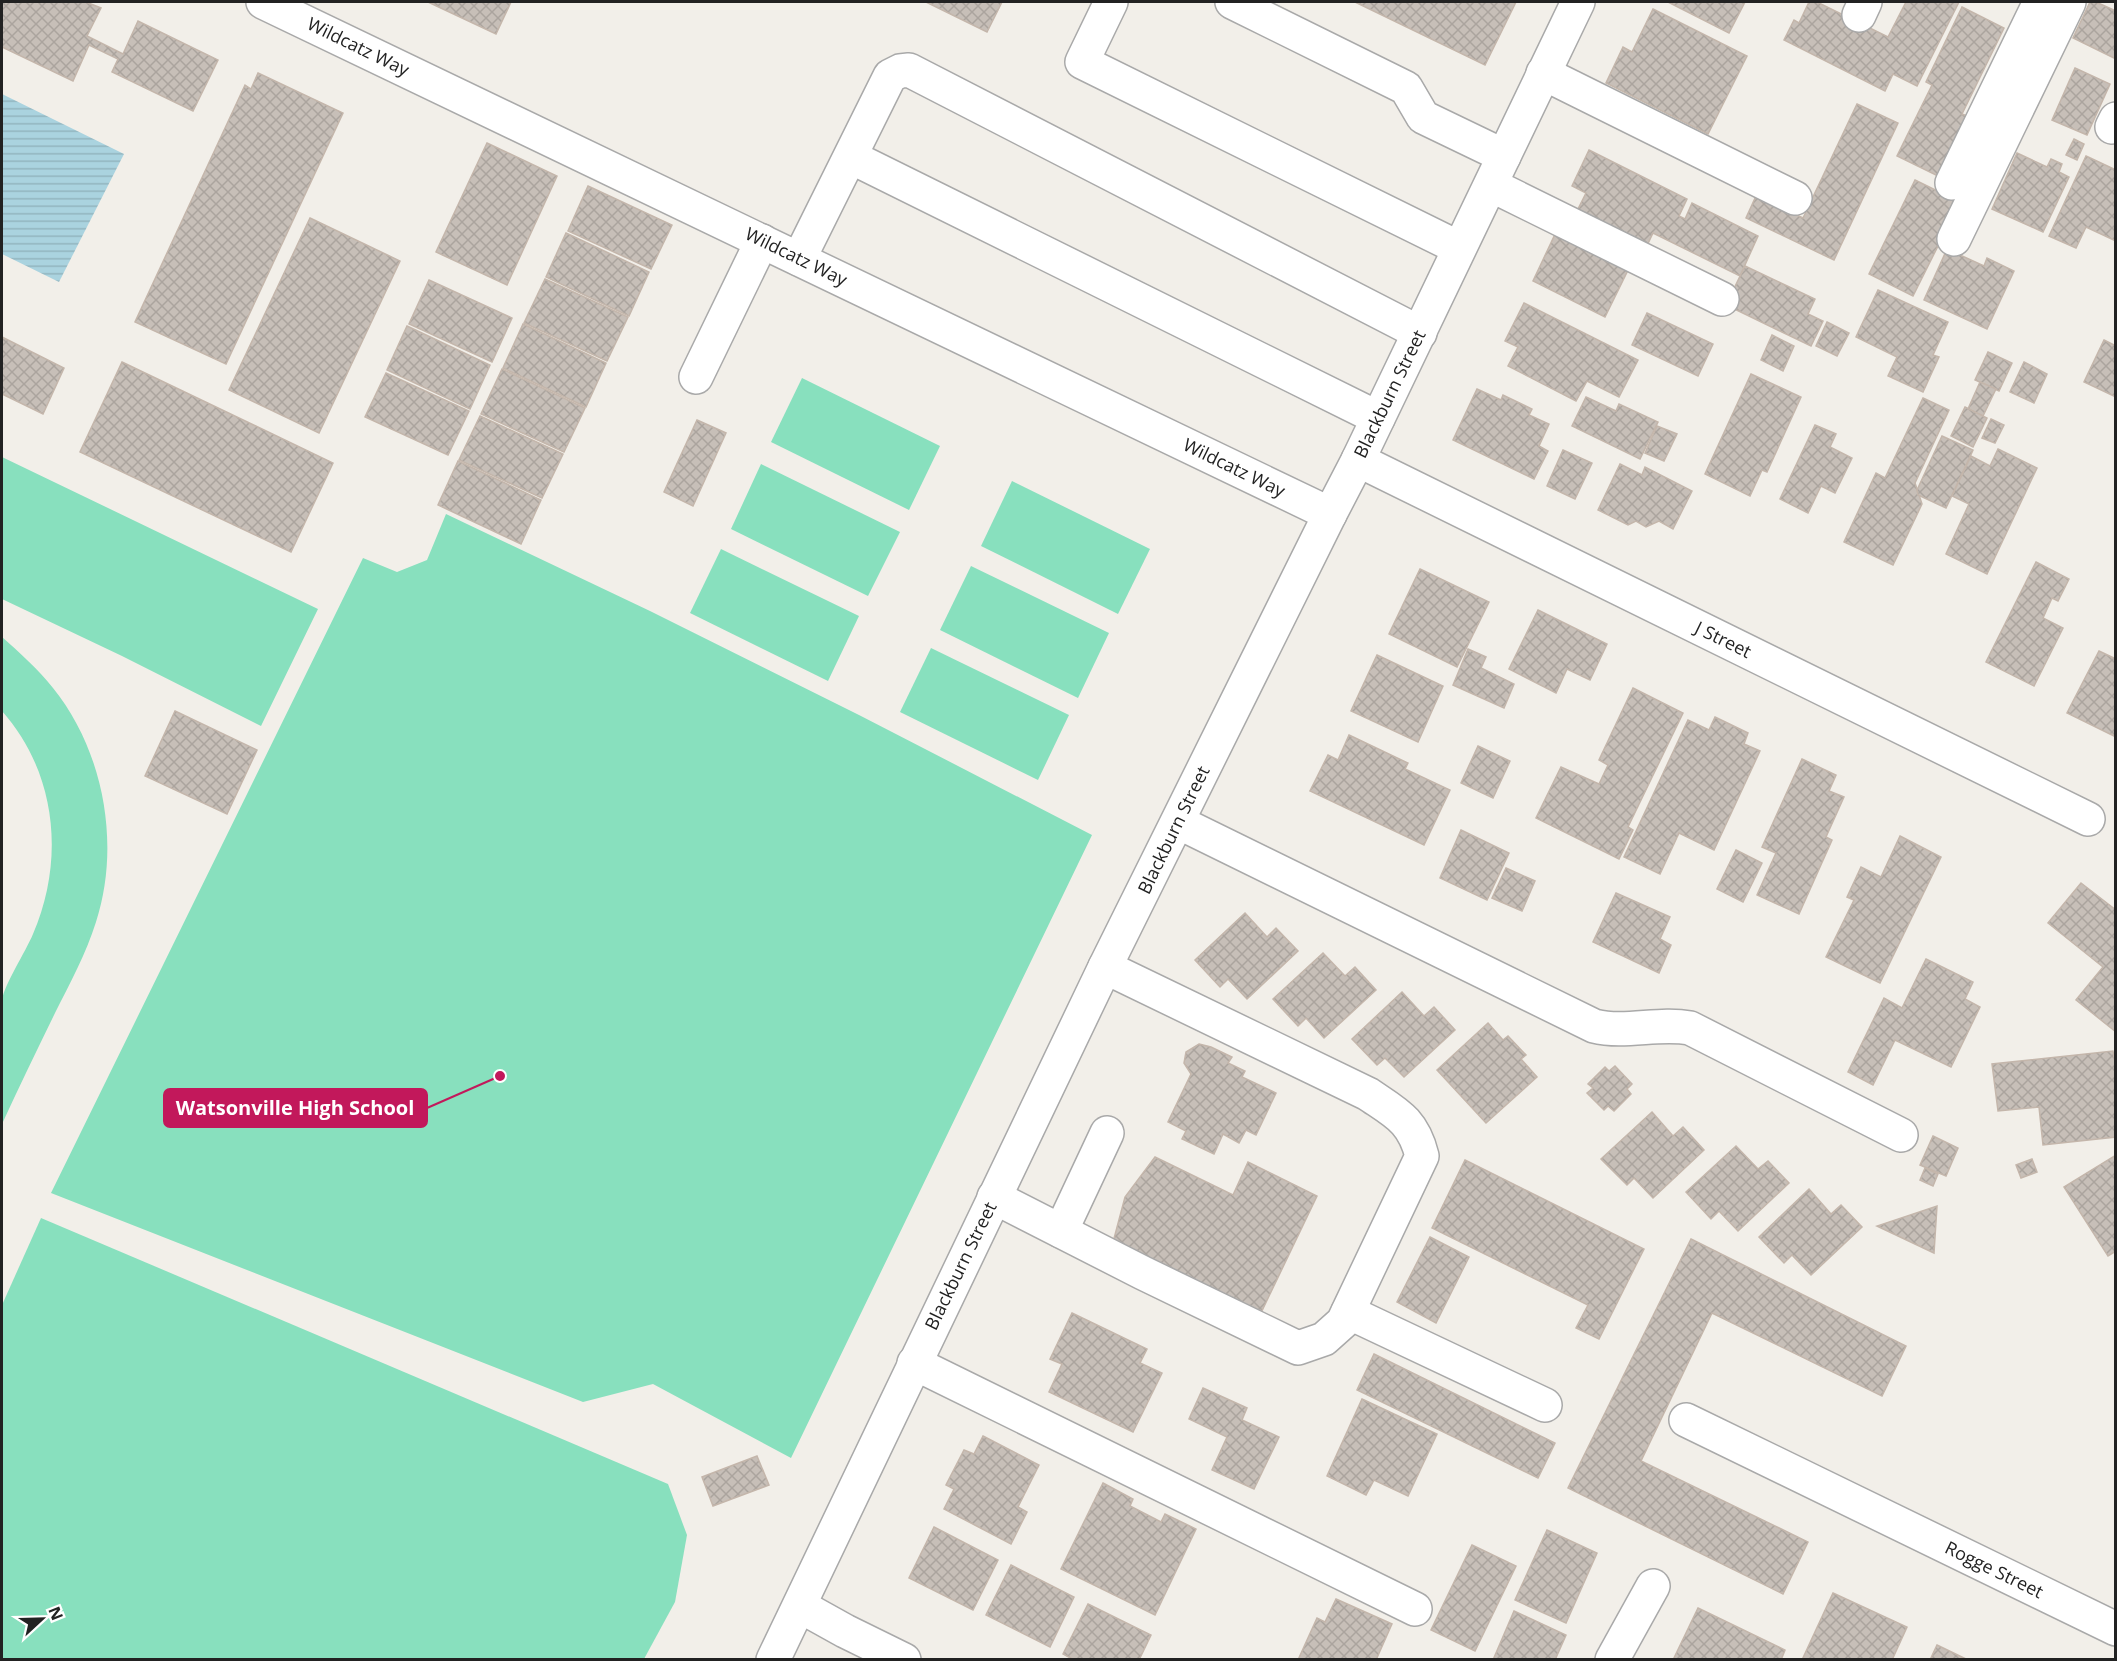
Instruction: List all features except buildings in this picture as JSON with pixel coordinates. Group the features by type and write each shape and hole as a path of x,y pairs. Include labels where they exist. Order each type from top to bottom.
{"street":[{"name":"Wildcatz Way","path":"263,2 1329,514"},
{"path":"1111,2 1082,62 1459,248"},
{"path":"1232,2 1406,88 1423,117 1497,171 1722,299"},
{"name":"Blackburn Street","path":"773,1659 1105,967 1329,514 1358,460 1578,2"},
{"path":"1952,183 2040,2"},
{"path":"1954,239 2069,2"},
{"path":"799,259 891,76 900,71 909,70 1420,333"},
{"path":"1544,73 1795,198"},
{"path":"851,157 1378,418"},
{"path":"696,377 762,241"},
{"name":"J Street","path":"1358,460 2088,819"},
{"path":"1178,822 1594,1026 1619,1030 1671,1026 1690,1028 1901,1135"},
{"path":"994,1197 1298,1348 1324,1339 1343,1322 1348,1312 1422,1156 1417,1137 1400,1116 1368,1094 1105,967"},
{"path":"1061,1231 1107,1133"},
{"path":"1348,1312 1545,1405"},
{"path":"914,1363 1415,1609"},
{"name":"Rogge Street","path":"1686,1420 2115,1629"},
{"path":"1612,1659 1653,1586"},
{"path":"800,1606 904,1659"}],"green space":[{"path":"802,378 940,446 909,510 771,442"},
{"path":"2,457 318,609 261,726 2,599"},
{"path":"761,464 900,532 868,596 731,529"},
{"path":"1012,481 1150,549 1118,614 981,546"},
{"path":"446,514 650,611 1092,835 791,1458 653,1384 583,1402 51,1193 363,558 397,572 427,560"},
{"path":"721,549 859,616 828,681 690,613"},
{"path":"971,566 1109,633 1078,698 940,630"},
{"path":"2,637 53,688 71,713 85,740 96,769 103,800 107,831 107,862 96,922 87,946 2,1124 2,1000 33,934 43,906 52,847 50,818 35,762 20,735 2,711"},
{"path":"931,648 1069,715 1038,780 900,712"},
{"path":"41,1218 668,1484 687,1535 675,1602 644,1659 2,1659 2,1305"}],"water":[{"path":"2,94 124,154 59,282 2,254"}],"place":[{"name":"Watsonville High School","path":"500,1076"}]}
